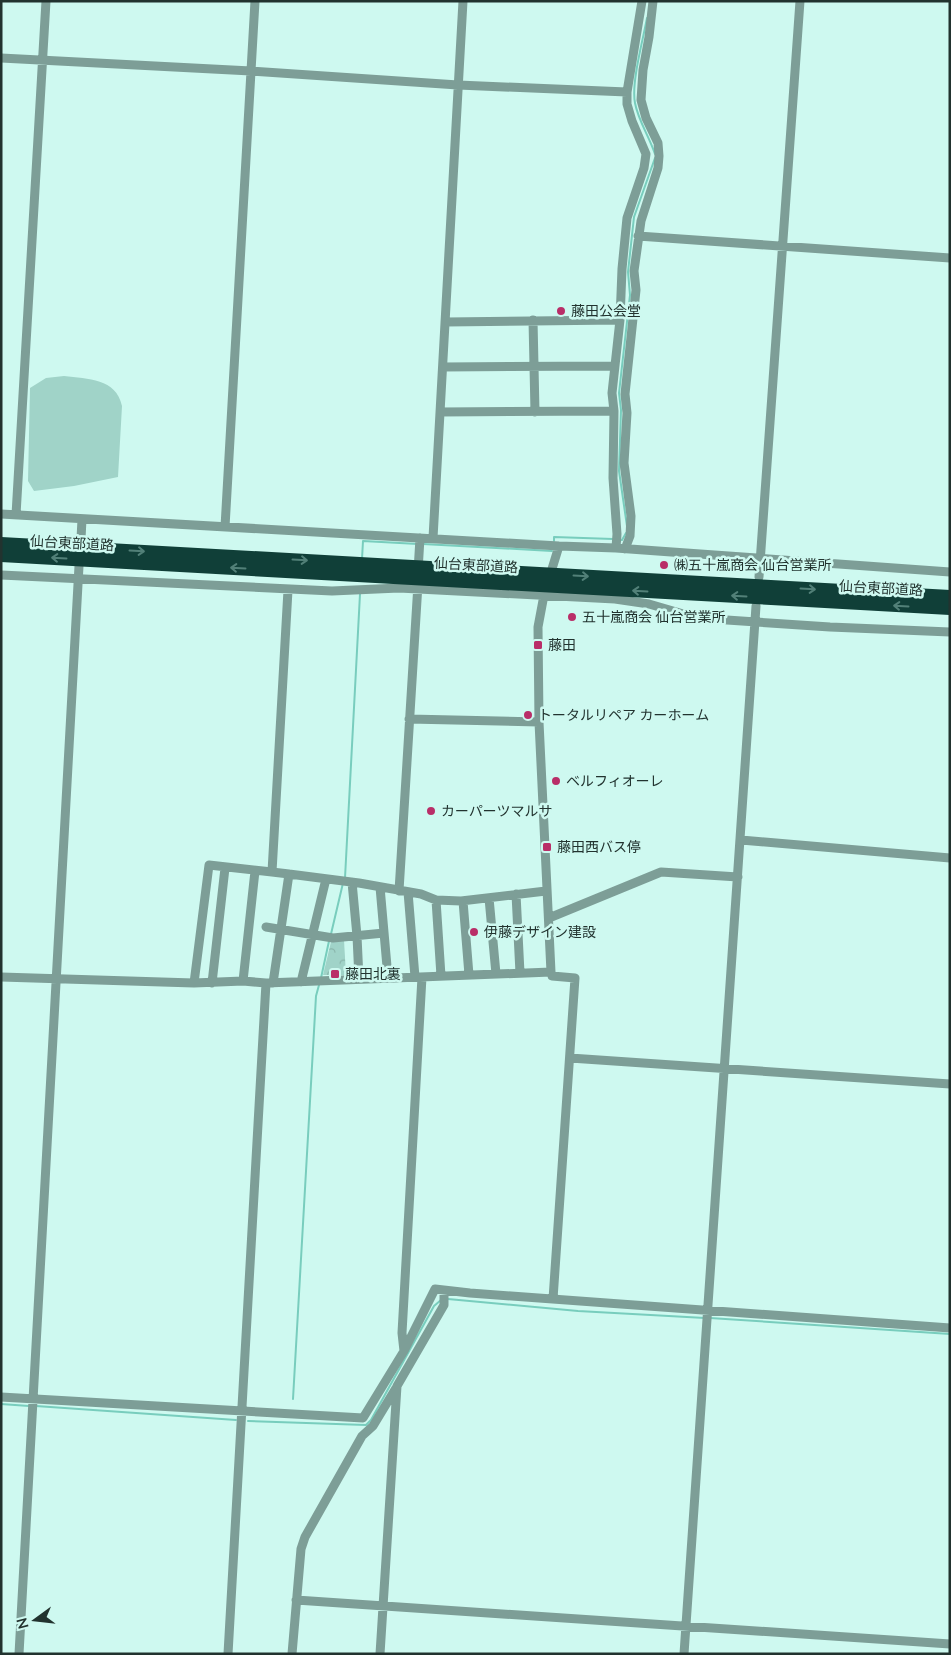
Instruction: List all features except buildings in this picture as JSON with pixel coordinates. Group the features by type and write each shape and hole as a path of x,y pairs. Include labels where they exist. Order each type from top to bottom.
{"highway":[{"name":"仙台東部道路","path":"1,544 357,569 689,588 950,608"},
{"name":"仙台東部道路","path":"1,555 357,569"},
{"name":"仙台東部道路","path":"689,588 950,597"}],"street":[{"path":"16,515 46,1"},
{"path":"225,527 255,1"},
{"path":"434,538 463,1"},
{"path":"619,547 613,478 614,411 612,393 620,320 627,218 644,168 646,154 627,104 627,92 642,1"},
{"path":"619,547 630,536 631,516 624,463 627,414 625,394 636,290 634,271 640,220 658,168 659,156 658,143 646,118 641,100 643,70 653,1"},
{"path":"759,577 800,1"},
{"path":"1,58 251,71 458,85 627,92"},
{"path":"638,236 950,258"},
{"path":"533,320 534,412"},
{"path":"446,322 620,320"},
{"path":"443,367 615,366"},
{"path":"440,412 614,411"},
{"path":"1,514 225,527 420,543 434,538 559,546 619,547 950,572"},
{"path":"81,539 82,518"},
{"path":"404,1351 402,1333 419,977 403,892 420,543"},
{"path":"553,1299 575,978 552,976 551,972 539,722 538,627 544,595 559,546"},
{"path":"20,1654 79,566"},
{"path":"1,576 288,590 332,591 399,588 615,599 650,604 697,618 950,632"},
{"path":"272,872 288,590"},
{"path":"684,1654 756,632 756,606"},
{"path":"410,720 539,722"},
{"path":"741,840 950,858"},
{"path":"194,983 209,865 380,887 421,894 436,900 463,901 546,890"},
{"path":"212,983 225,868"},
{"path":"243,981 255,870"},
{"path":"549,918 661,872 738,878"},
{"path":"228,1654 269,983 281,930 289,874"},
{"path":"301,982 326,879"},
{"path":"346,882 357,936 359,979"},
{"path":"380,887 388,978"},
{"path":"516,894 520,973"},
{"path":"488,898 496,974"},
{"path":"436,900 441,976"},
{"path":"463,901 468,976"},
{"path":"266,928 329,938 384,933"},
{"path":"1,977 57,980 194,983 243,981 269,983 551,972"},
{"path":"570,1058 950,1084"},
{"path":"1,1397 33,1404 242,1411 363,1418 404,1351 435,1289 444,1296 553,1299 707,1315 950,1328"},
{"path":"292,1654 301,1549 310,1526 362,1436 373,1426 397,1386 444,1296"},
{"path":"380,1654 397,1386"},
{"path":"296,1600 950,1644"}],"green space":[{"path":"64,376 100,382 114,390 119,397 122,406 118,477 74,486 34,491 28,481 30,388 46,378"},
{"path":"344,940 346,975 323,975 331,942"}],"waterway":[{"path":"647,18 636,73 634,95 639,116 655,154"},
{"path":"627,526 619,471 621,410 619,393 630,295 628,272 634,217 655,158"},
{"path":"620,540 622,540 626,533"},
{"path":"554,541 554,537 613,539"},
{"path":"362,559 363,541 418,544"},
{"path":"423,544 552,551"},
{"path":"345,878 360,594"},
{"path":"331,934 343,883"},
{"path":"321,978 329,941"},
{"path":"293,1399 316,996 319,985"},
{"path":"448,1299 578,1311 705,1318"},
{"path":"248,1421 366,1425 371,1420 434,1306 441,1300"},
{"path":"710,1318 950,1334"},
{"path":"1,1404 29,1406"},
{"path":"36,1406 236,1420"}],"place":[{"name":"藤田公会堂","path":"561,311"},
{"name":"㈱五十嵐商会 仙台営業所","path":"664,565"},
{"name":"五十嵐商会 仙台営業所","path":"572,617"},
{"name":"藤田","path":"538,645"},
{"name":"トータルリペア カーホーム","path":"528,715"},
{"name":"ベルフィオーレ","path":"556,781"},
{"name":"カーパーツマルサ","path":"431,811"},
{"name":"藤田西バス停","path":"547,847"},
{"name":"伊藤デザイン建設","path":"474,932"},
{"name":"藤田北裏","path":"335,974"}]}
